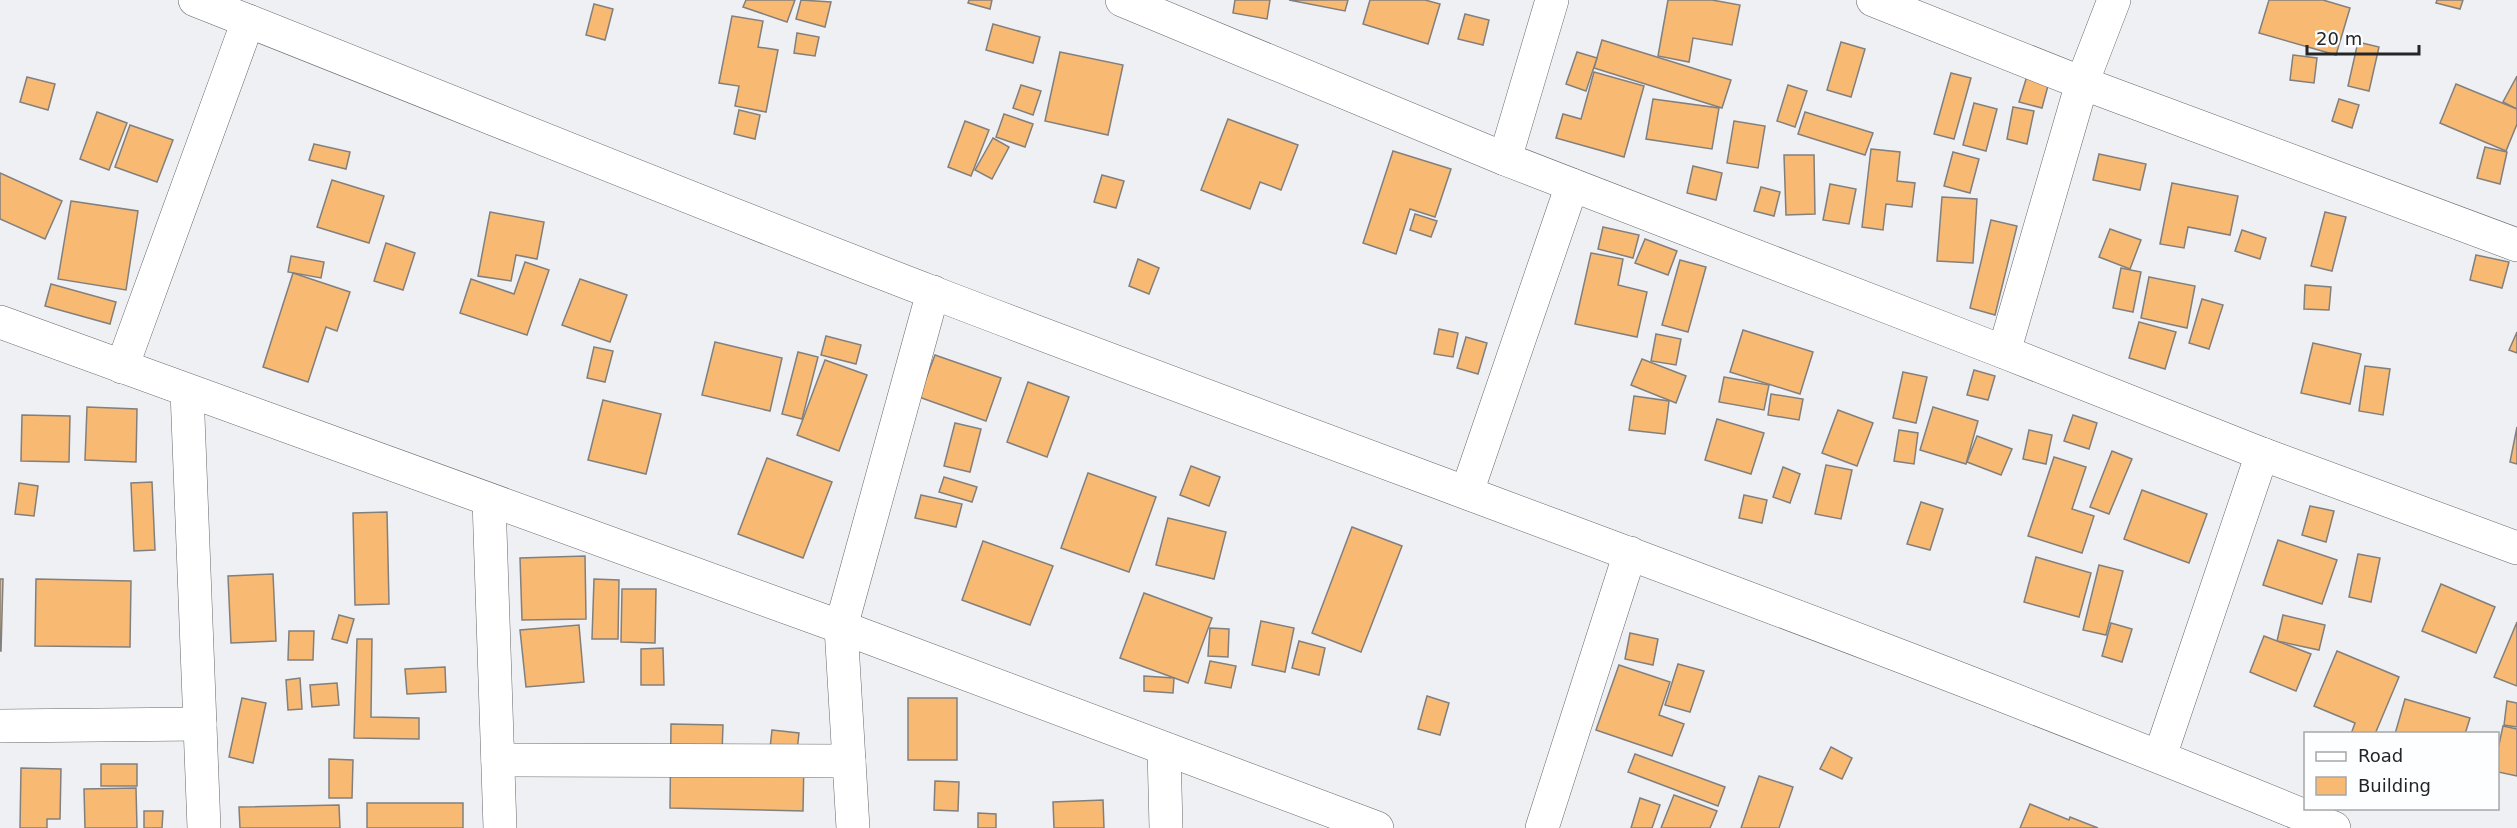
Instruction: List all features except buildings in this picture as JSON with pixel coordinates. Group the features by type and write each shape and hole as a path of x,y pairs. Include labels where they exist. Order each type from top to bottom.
{"street":[{"path":"195,0 933,292 1630,553 2160,756 2334,828"},
{"path":"1122,0 1505,159 2262,454 2517,549"},
{"path":"1505,159 1552,0"},
{"path":"1873,0 2082,83 2517,245"},
{"path":"2004,352 2082,83 2114,0"},
{"path":"122,367 248,21"},
{"path":"1467,492 1572,185"},
{"path":"853,828 841,627 933,292"},
{"path":"0,322 841,627 1377,828"},
{"path":"187,391 204,828"},
{"path":"2160,756 2262,454"},
{"path":"489,500 500,828"},
{"path":"1542,828 1630,553"},
{"path":"0,726 200,724"},
{"path":"1164,749 1166,828"},
{"path":"498,760 849,761"}]}
